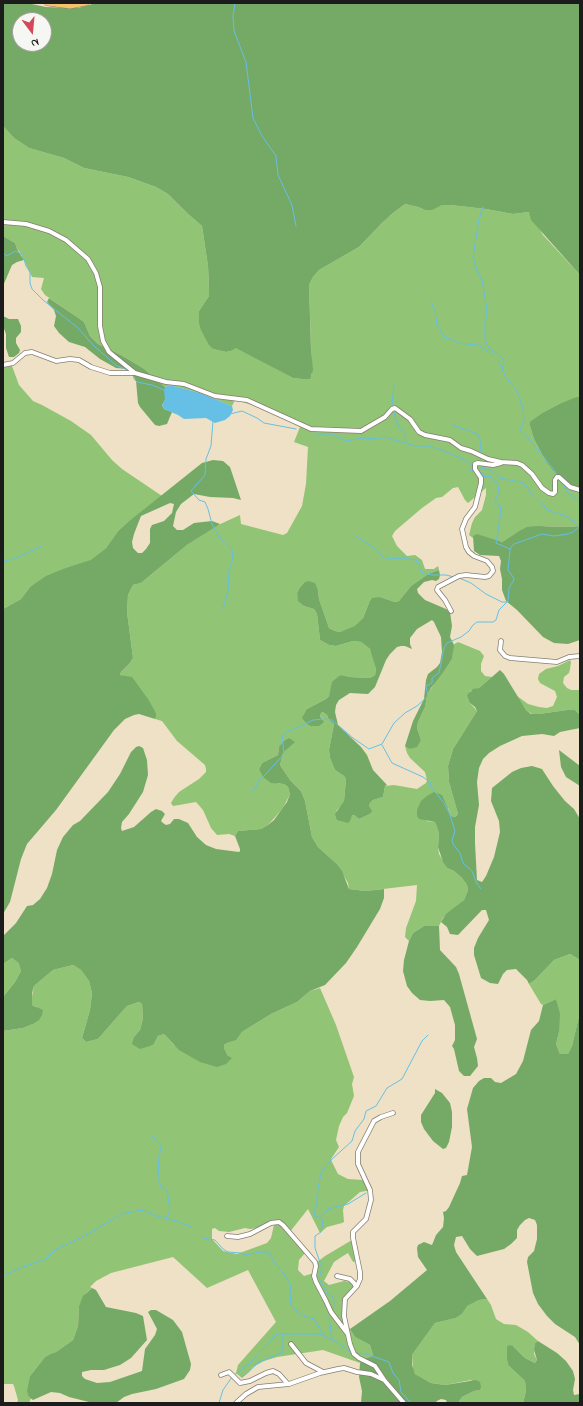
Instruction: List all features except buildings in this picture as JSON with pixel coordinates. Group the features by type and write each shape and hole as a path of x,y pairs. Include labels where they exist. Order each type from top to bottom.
{"main road":[{"path":"47,3 86,3"}],"street":[{"path":"3,222 26,224 49,231 72,244 88,259 94,267 100,287 100,326 103,340 110,352 135,373"},
{"path":"3,365 16,362 25,353 32,352 56,361 70,359 79,360 91,367 110,373 135,373 166,382 184,384 215,396 240,398 253,402 312,429 361,431 385,417 392,409 396,408 410,419 421,433 430,437 450,440 461,448 488,459 522,465 532,474 546,491 551,494 556,490 555,480 557,477 570,486 580,490"},
{"path":"452,611 438,590 438,586 459,576 466,575 485,577 489,576 493,571 492,567 487,561 474,556 468,550 462,529 464,522 475,507 481,483 481,478 475,469 475,465 478,462 493,465 501,462"},
{"path":"501,641 500,650 505,656 510,658 557,662 569,657 580,656"},
{"path":"393,1113 374,1121 357,1156 359,1167 370,1188 371,1194 366,1219 352,1234 360,1272 360,1281 347,1295 345,1300 344,1318 354,1354 376,1366 385,1380 404,1403"},
{"path":"227,1236 238,1237 250,1234 271,1223 279,1222 284,1225 314,1260 316,1266 314,1276 316,1282 331,1312 348,1335"},
{"path":"337,1276 350,1279 354,1282 356,1287"},
{"path":"291,1344 306,1363 323,1372"},
{"path":"236,1403 246,1394 258,1387 288,1384 323,1372 344,1368 371,1374 385,1380"},
{"path":"221,1375 229,1372 240,1383 250,1381 273,1371 279,1374 288,1384"}],"green space":[{"path":"3,3 27,3 46,7 78,8 96,3 580,3 580,275 531,220 529,212 513,214 450,205 442,205 432,210 425,210 405,204 382,223 359,247 319,270 313,277 309,285 313,370 310,379 293,378 236,348 226,352 213,349 209,345 199,323 199,311 209,296 208,266 202,226 168,194 156,187 128,177 84,168 64,158 29,148 14,138 3,126"},
{"path":"3,126 14,138 29,148 64,158 84,168 128,177 156,187 168,194 202,226 208,266 209,296 199,311 199,322 213,349 226,352 231,351 236,347 293,378 302,379 312,375 309,285 313,277 319,270 359,247 382,223 405,204 425,210 442,205 450,205 513,214 529,212 543,235 580,275 580,397 561,403 542,413 531,422 530,426 534,439 546,462 561,481 580,489 580,526 545,526 515,534 502,542 473,536 473,538 469,535 472,523 475,517 482,510 486,495 486,488 468,503 458,487 453,488 442,497 436,498 422,508 395,531 392,536 397,546 407,556 415,555 422,560 425,569 434,569 438,566 439,570 428,574 411,586 399,601 395,602 380,597 369,603 363,618 355,627 340,632 329,628 319,599 318,590 313,582 310,581 299,589 297,593 298,598 304,606 314,609 317,614 320,640 329,645 336,646 353,641 361,642 370,649 373,656 376,669 375,675 370,678 342,675 332,686 329,696 326,699 307,709 324,720 320,716 323,712 334,724 329,750 330,758 335,770 346,779 344,801 336,811 354,815 359,819 370,814 370,803 373,800 383,797 385,786 394,785 417,789 426,783 427,780 425,772 410,758 405,746 409,749 421,740 417,728 418,722 425,707 427,696 436,680 452,659 453,645 458,642 480,651 484,656 481,664 481,671 485,676 492,677 479,688 470,691 470,703 477,711 453,749 448,766 449,782 458,814 455,817 451,816 448,808 426,821 435,822 438,826 439,854 447,868 454,871 462,878 467,885 468,890 464,900 443,918 439,926 424,926 413,933 409,941 405,937 406,928 416,901 417,885 366,891 349,889 348,883 337,864 318,847 312,837 305,801 301,791 290,780 280,765 283,753 294,742 279,747 278,755 262,763 259,769 278,784 284,784 288,787 290,794 283,808 268,825 261,829 238,831 235,836 229,834 217,835 211,828 203,810 196,802 173,806 171,803 179,792 199,779 206,772 206,769 205,765 177,741 162,721 155,719 156,713 132,678 120,675 133,658 127,612 128,595 133,585 141,583 187,545 216,526 240,515 241,524 283,535 287,533 302,506 306,484 308,447 294,442 300,427 270,410 235,400 232,406 200,393 170,385 165,387 143,368 98,344 90,336 84,322 45,295 41,289 44,278 32,277 15,243 3,236"},
{"path":"3,236 15,243 24,260 12,265 3,286"},
{"path":"49,298 84,322 90,336 98,344 143,368 165,387 165,400 162,405 164,409 172,412 167,424 159,426 155,425 140,407 138,403 136,381 127,369 116,368 100,359 85,347 69,342 59,333 54,326 56,316 54,310 47,302"},
{"path":"3,316 9,319 18,319 21,326 21,332 16,338 16,343 20,350 14,357 9,357 6,348 6,334 3,326"},
{"path":"3,365 12,366 19,385 33,401 71,421 91,435 112,460 122,469 162,496 118,531 106,548 91,561 68,567 30,587 21,599 3,609"},
{"path":"580,397 580,489 561,481 546,462 534,439 530,426 530,422 542,413"},
{"path":"213,460 223,461 230,467 241,500 194,494 181,504 176,512 173,526 177,530 183,530 194,523 212,521 220,524 187,545 141,583 133,585 128,595 127,612 133,658 120,675 132,677 148,699 156,713 156,717 155,719 139,714 134,715 125,719 114,730 56,810 27,844 21,859 10,902 3,914 3,609 21,599 30,587 46,576 91,560 106,548 118,531 202,463","holes":["170,503 174,504 172,513 164,521 152,525 150,529 150,543 142,553 138,553 133,548 132,542 141,516"]},
{"path":"580,526 580,640 568,644 554,643 543,637 517,610 506,601 502,590 500,569 501,561 499,556 480,555 474,551 473,536 477,534 502,542 527,527"},
{"path":"439,570 439,579 436,581 432,580 424,582 417,589 418,593 425,600 450,612 452,626 450,637 454,645 452,659 427,696 425,707 418,722 417,728 421,740 417,747 409,749 405,746 413,721 424,699 428,674 440,663 442,652 441,637 432,620 417,629 410,638 412,649 401,646 397,647 390,654 375,687 368,694 350,693 339,700 336,705 335,712 338,725 361,747 367,755 373,770 387,785 385,786 383,797 373,800 370,803 369,806 372,811 370,814 359,819 352,815 348,823 337,820 335,814 344,801 346,779 335,770 330,758 329,750 334,724 323,712 320,716 324,722 319,726 311,726 302,718 307,709 329,696 332,682 339,676 370,678 375,675 376,669 370,649 361,642 353,641 336,646 329,645 320,640 317,614 314,609 304,606 298,601 297,593 305,582 310,581 315,583 329,628 340,632 355,626 363,618 372,598 380,597 395,602 399,601 411,586 428,574"},
{"path":"570,660 569,673 564,677 563,683 571,690 580,690 580,715 575,710 532,714 526,710 517,696 528,704 547,708 553,706 557,697 555,691 540,683 538,679 539,674 546,669 558,666"},
{"path":"500,670 526,710 531,714 575,710 580,715 580,728 560,732 554,736 542,734 522,736 489,753 483,759 479,768 477,782 479,805 475,827 477,880 482,882 486,876 494,857 500,832 499,821 491,801 492,788 512,772 521,768 532,766 542,769 553,786 565,801 574,809 580,819 580,960 570,954 554,960 535,980 529,984 516,969 507,970 503,974 498,984 490,983 481,978 474,955 474,948 489,920 486,910 482,910 458,935 450,934 447,927 441,922 446,914 464,900 468,890 467,885 462,878 454,871 447,868 443,862 438,847 439,833 435,822 419,819 417,816 417,810 421,801 434,792 442,795 451,816 455,817 458,814 449,782 448,766 453,749 477,711 470,703 467,695 473,689 479,688"},
{"path":"289,738 295,742 283,753 280,765 290,780 301,791 305,801 312,837 318,847 337,864 342,871 349,889 366,891 384,889 384,898 380,909 357,947 346,963 325,985 310,991 297,1002 271,1014 242,1032 236,1040 224,1045 228,1056 232,1058 226,1064 217,1067 200,1062 179,1050 164,1034 158,1036 154,1044 150,1046 140,1049 132,1044 134,1037 140,1030 143,1018 142,1004 139,1002 127,1006 98,1039 86,1042 82,1038 90,1010 92,993 89,981 81,970 73,965 53,970 34,986 32,993 32,1005 43,1010 39,1020 23,1028 3,1031 3,997 15,982 21,971 19,963 12,958 3,964 3,936 16,923 27,906 33,905 40,899 47,888 52,874 57,850 63,837 73,825 80,821 108,792 120,774 131,752 139,746 143,748 147,760 148,775 143,792 122,822 122,831 134,827 156,809 165,814 161,821 166,825 170,824 174,819 179,819 188,823 197,837 206,845 216,849 239,852 240,849 235,836 238,831 261,829 268,825 274,820 287,802 290,794 288,787 284,784 271,783 263,777 259,769 262,763 278,755 279,747"},
{"path":"559,750 580,766 580,786 566,777 561,767"},
{"path":"424,926 439,926 440,950 456,967 459,974 477,1039 474,1047 478,1066 470,1076 464,1076 459,1071 452,1046 455,1040 455,1025 450,1007 444,1000 420,1000 407,986 403,971 409,941 413,933"},
{"path":"570,954 580,960 580,1012 572,1046 568,1054 560,1054 556,1044 559,1032 556,999 543,1005 541,1004 529,984 535,980 554,960"},
{"path":"12,958 20,963 21,971 15,982 3,997 3,964"},
{"path":"73,965 81,970 89,981 92,993 90,1010 82,1038 86,1042 98,1039 127,1006 139,1002 142,1004 143,1018 140,1030 134,1037 154,1044 158,1036 164,1034 174,1045 228,1056 224,1045 236,1039 242,1032 271,1014 297,1002 310,991 320,988 336,1025 354,1077 352,1084 354,1096 347,1113 343,1117 339,1126 336,1140 339,1147 331,1159 338,1174 348,1179 363,1180 372,1190 360,1192 344,1206 344,1222 327,1227 320,1233 308,1209 289,1233 305,1253 299,1260 298,1270 304,1276 314,1273 316,1263 352,1240 358,1261 353,1262 348,1253 334,1262 324,1281 329,1285 344,1281 350,1282 354,1286 355,1289 349,1291 345,1299 346,1322 355,1337 370,1345 373,1355 364,1358 360,1363 323,1350 277,1357 264,1361 253,1367 242,1378 236,1373 238,1365 276,1322 248,1270 207,1288 173,1257 111,1273 96,1281 90,1287 92,1288 86,1293 79,1306 78,1326 73,1340 56,1352 45,1357 30,1376 29,1397 31,1398 29,1403 17,1403 18,1400 13,1384 3,1384 3,1031 23,1028 33,1024 37,1007 32,1005 31,1002 34,986 53,970","holes":["268,1223 272,1223 274,1225 271,1238 267,1243 237,1254 223,1251 212,1239 212,1229 215,1228 219,1231 229,1232 245,1228 257,1228"]},
{"path":"556,999 560,1014 559,1032 556,1044 560,1054 568,1054 572,1046 580,1012 580,1345 575,1337 555,1324 547,1316 538,1304 533,1293 527,1262 528,1257 534,1251 537,1239 537,1225 535,1220 529,1218 525,1220 517,1230 517,1238 504,1249 477,1256 470,1249 462,1236 456,1237 454,1245 456,1252 487,1299 479,1300 467,1306 462,1314 456,1318 435,1323 412,1355 412,1365 415,1374 431,1383 445,1385 476,1380 480,1382 480,1390 474,1391 462,1397 458,1403 447,1403 446,1400 441,1399 435,1403 361,1403 362,1391 359,1377 360,1363 364,1358 373,1355 370,1345 355,1337 350,1329 390,1301 427,1270 418,1257 418,1245 424,1242 432,1245 436,1235 443,1227 443,1212 449,1207 462,1176 467,1175 472,1147 467,1109 473,1088 484,1078 491,1078 495,1082 501,1083 516,1074 523,1061 531,1030 539,1021 543,1005"},
{"path":"435,1089 442,1093 450,1103 452,1112 452,1127 449,1142 446,1148 443,1149 433,1141 424,1129 421,1122 421,1115 435,1093"},
{"path":"92,1288 96,1290 106,1307 136,1313 143,1316 147,1340 131,1358 120,1365 104,1370 82,1372 82,1376 85,1379 97,1383 110,1382 142,1371 145,1349 155,1335 157,1329 148,1312 151,1310 156,1310 173,1320 182,1332 191,1364 190,1370 184,1379 156,1389 132,1394 124,1397 116,1403 93,1403 69,1397 60,1393 51,1392 33,1400 29,1397 27,1391 30,1376 45,1357 56,1352 73,1340 78,1326 79,1306 83,1296"},
{"path":"487,1299 496,1319 504,1324 516,1325 528,1332 538,1341 535,1343 534,1354 537,1360 535,1363 525,1358 513,1346 509,1366 525,1381 526,1391 523,1403 458,1403 462,1397 474,1391 480,1390 471,1380 445,1385 431,1383 415,1374 413,1370 412,1355 435,1323 456,1318 462,1314 466,1306 479,1300"},
{"path":"538,1341 557,1353 566,1361 573,1371 575,1379 573,1390 574,1395 580,1394 580,1403 523,1403 526,1391 525,1381 509,1366 507,1359 507,1347 509,1345 513,1346 525,1358 535,1363 537,1360 534,1350 535,1343"}],"water":[{"path":"170,385 200,393 232,406 233,410 230,416 225,420 215,423 206,418 184,419 164,409 162,404 165,400 164,390 165,387"}],"waterway":[{"path":"235,3 233,16 234,31 246,62 253,118 262,136 276,156 278,175 292,205 296,226"},
{"path":"483,207 479,219 473,257 482,280 486,303 487,313 485,322 485,340 489,348 503,359 504,363 502,369"},
{"path":"3,253 7,256 15,251 23,255 26,266 30,272 30,283 32,289 43,300 78,328 95,347 117,366 128,370"},
{"path":"431,301 435,311 437,325 447,339 452,339 458,343 478,345 489,352 499,362 505,376 517,391 523,408 524,420 520,431 530,440 557,475"},
{"path":"133,374 134,379 137,382 152,385 164,390"},
{"path":"392,406 394,384"},
{"path":"393,409 398,426 405,434 406,443"},
{"path":"230,414 242,411 264,423 296,429"},
{"path":"213,421 211,446 206,459 205,475 191,491 199,500 205,502 212,524 219,537 232,549 233,558 229,571 228,591 223,609"},
{"path":"452,425 478,434 481,443 480,453"},
{"path":"315,434 332,434 346,441 363,438 377,439 385,437 415,446 436,448 463,459 473,466"},
{"path":"476,467 490,470 500,478 524,483 533,496 548,510 568,517 579,526"},
{"path":"469,470 475,471"},
{"path":"480,472 485,477 490,476 493,478 498,485 499,493 496,497 495,503 500,505 501,512 496,543 510,549"},
{"path":"563,483 567,492 580,502"},
{"path":"250,794 256,787 259,780 284,754 282,736 288,731 313,720 332,720 353,738 369,749 382,744 394,723 428,696 426,686 432,683 432,678 439,673 444,648 447,643 461,637 477,622 493,622 496,620 499,610 508,601 509,588 514,580 508,570 510,550 512,546 542,534 554,536 568,534 580,526"},
{"path":"356,536 377,550 383,557 390,559 401,558 416,560 419,563 420,570 423,573 454,577"},
{"path":"3,561 14,559 42,546"},
{"path":"459,578 471,583 486,594 502,602 507,602"},
{"path":"382,745 392,763 423,777 430,782 431,787 444,803 450,815 455,831 452,840 453,844 460,853 463,863 472,871 477,884 481,889"},
{"path":"333,1310 333,1297 327,1293 319,1278 322,1268 315,1248 315,1236 321,1232 323,1222 321,1218 315,1216 314,1213 317,1204 317,1195 322,1171 331,1160 352,1141 355,1131 364,1119 366,1111 376,1106 387,1088 402,1079 422,1041 428,1035"},
{"path":"152,1136 160,1145 161,1150 159,1155 158,1178 161,1187 167,1191 170,1211 166,1218"},
{"path":"321,1217 328,1209 348,1204 366,1193"},
{"path":"3,1276 46,1259 55,1250 92,1232 121,1214 141,1210 192,1227 203,1238 215,1240 228,1252 241,1253 245,1255 269,1252 274,1262 284,1274 291,1286 291,1306 303,1316 314,1319 324,1336 335,1341 352,1353"},
{"path":"330,1315 332,1339"},
{"path":"234,1375 249,1364 277,1334 322,1334"},
{"path":"242,1376 259,1362 283,1352 283,1334"},
{"path":"355,1353 366,1354 389,1362 393,1373 399,1380 401,1392 411,1403"},
{"path":"219,1403 223,1390 232,1377"}]}
